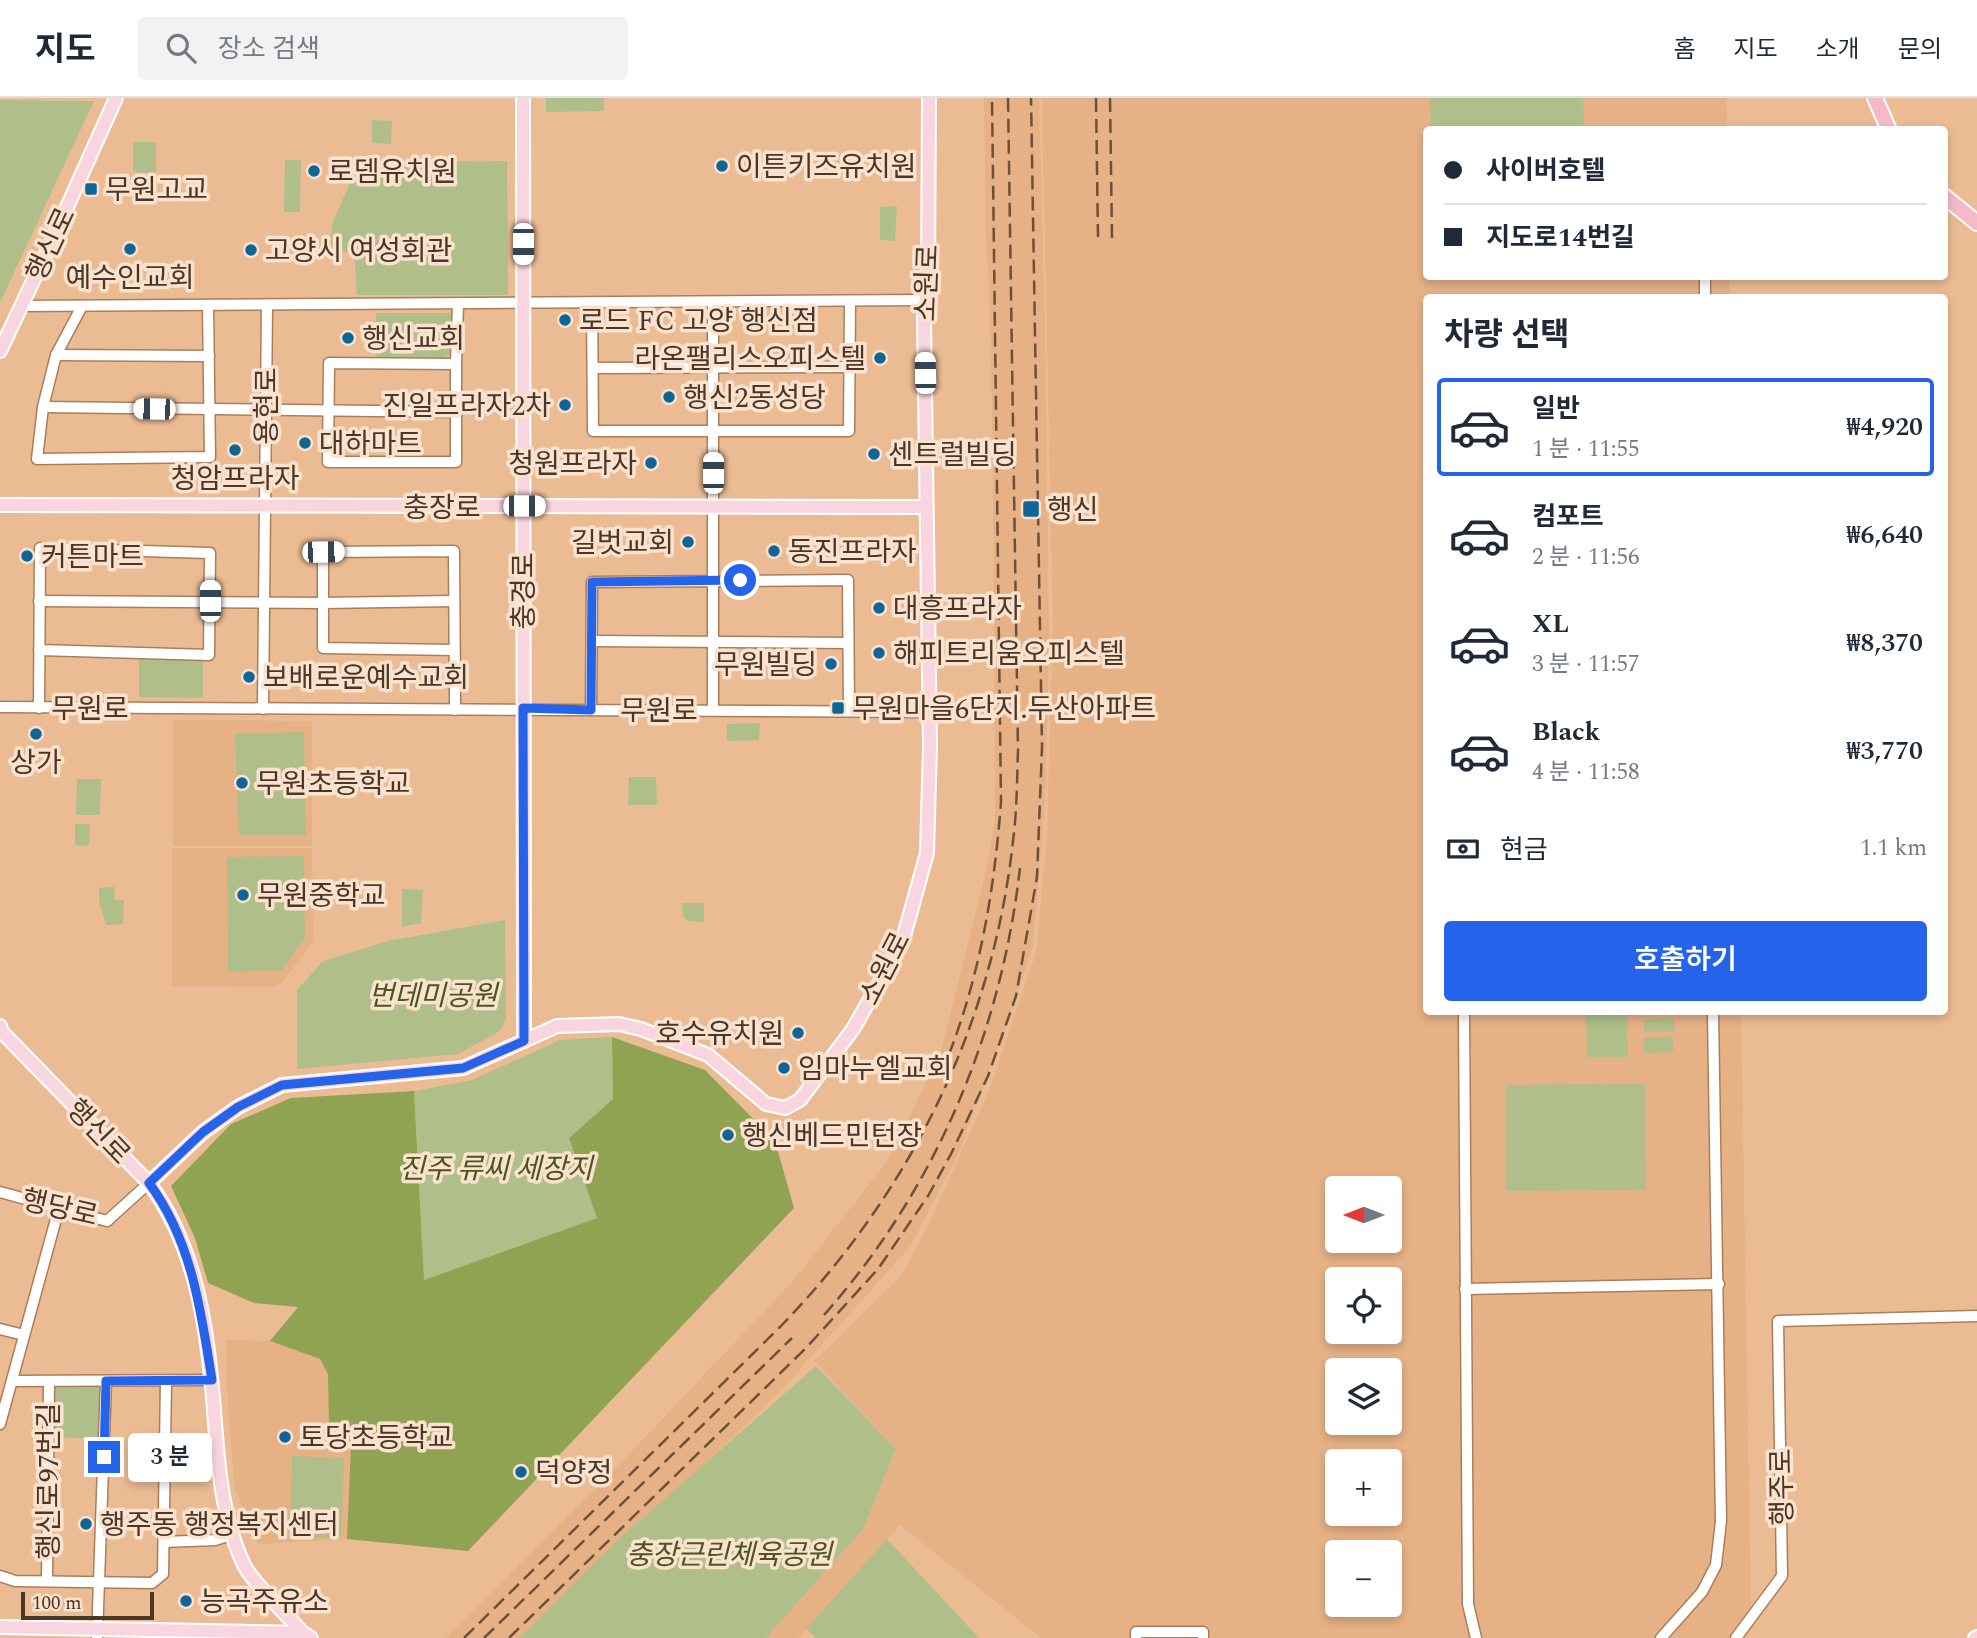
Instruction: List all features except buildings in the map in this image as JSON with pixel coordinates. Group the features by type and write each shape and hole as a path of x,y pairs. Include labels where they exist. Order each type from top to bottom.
{"highway":[{"path":"1873,98 1882,126"},
{"path":"1873,98 1887,126"},
{"path":"1948,200 1977,223"},
{"path":"1948,212 1977,235"}],"main road":[{"name":"행신로","path":"0,351 116,98"},
{"name":"충경로","path":"523,98 524,1041"},
{"name":"소원로","path":"149,1183 203,1132 238,1107 282,1085 463,1068 557,1026 619,1024 641,1029 708,1055 766,1104 785,1108 800,1100 853,1029 902,943 927,853 929,712 925,300 928,280 929,98"},
{"name":"충장로","path":"0,505 926,507"},
{"name":"행신로","path":"0,1027 149,1183 184,1245 195,1283 212,1380 219,1476 231,1535 245,1568 304,1636"},
{"path":"0,1627 97,1633 304,1636"}],"street":[{"path":"21,306 925,300"},
{"path":"592,303 593,431 849,431 850,302"},
{"path":"713,303 713,709"},
{"path":"456,364 329,363 328,462 456,462 458,304"},
{"path":"82,306 56,355 43,407 37,459 210,457 208,305"},
{"name":"용현로","path":"265,507 267,305"},
{"path":"56,355 209,356"},
{"path":"593,369 850,367"},
{"path":"43,407 457,412"},
{"path":"263,709 265,507"},
{"path":"39,650 209,655 210,553 40,548 39,601 39,650 39,708"},
{"path":"455,650 323,648 323,552 454,551 455,650 455,710"},
{"path":"591,710 592,582 848,580 849,711"},
{"path":"39,601 323,603 454,600"},
{"path":"592,641 848,643"},
{"name":"무원로","path":"0,707 929,712"},
{"path":"1464,1015 1468,1638"},
{"path":"1661,1638 1702,1592 1716,1565 1721,1521 1713,1015"},
{"name":"행당로","path":"0,1192 107,1221 149,1183"},
{"path":"0,1424 59,1208"},
{"path":"1465,1289 1719,1284"},
{"name":"행주로","path":"1736,1638 1782,1576 1777,1321 1977,1317"},
{"path":"0,1328 24,1335"},
{"name":"행신로97번길","path":"12,1381 212,1380"},
{"name":"행신로97번길","path":"47,1581 49,1381"},
{"path":"97,1633 106,1381"},
{"path":"0,1576 15,1581 152,1583 163,1574 166,1381"},
{"path":"164,1542 215,1540 231,1535"},
{"path":"1468,1604 1476,1638"},
{"path":"1136,1638 1136,1632 1203,1632 1203,1638"}],"shaded area":[{"path":"984,98 1039,98 1049,642 1045,804 1033,946 1010,1015 957,1157 910,1247 774,1398 522,1638 446,1638 628,1455 794,1280 888,1160 941,1051 986,871 995,820 993,455"},
{"path":"1042,98 1726,98 1727,126 1423,126 1423,280 1729,280 1730,294 1423,294 1423,1015 1741,1015 1751,1609 1729,1638 1041,1638 900,1525 798,1638 766,1638 863,1529 896,1449 814,1361 901,1276 930,1222 989,1091 1036,953 1047,836 1053,624"},
{"name":"무원초등학교","path":"173,720 312,721 312,846 173,846"},
{"name":"무원중학교","path":"172,848 312,848 314,941 282,983 269,987 172,986"},
{"name":"토당초등학교","path":"226,1340 270,1341 320,1359 328,1374 329,1430 351,1443 347,1539 258,1544 235,1490 228,1411"}],"green space":[{"path":"546,98 604,98 604,111 546,112"},
{"path":"1430,98 1583,98 1584,126 1431,126"},
{"path":"0,100 94,101 0,303"},
{"path":"372,120 392,121 391,144 372,143"},
{"path":"133,142 156,142 156,173 133,172"},
{"path":"285,160 301,160 300,212 284,212"},
{"path":"507,161 508,295 357,295 354,252 330,251 332,224 359,162"},
{"path":"897,206 895,241 880,240 880,207"},
{"path":"376,313 453,313 453,353 438,361 376,360"},
{"path":"139,658 203,661 203,698 139,697"},
{"path":"760,723 759,740 727,741 727,724"},
{"path":"304,732 306,835 239,835 235,734"},
{"path":"629,777 656,777 657,805 628,805"},
{"path":"77,779 101,779 100,815 76,815"},
{"path":"75,824 90,824 89,846 75,845"},
{"path":"304,856 305,937 282,970 228,972 227,857"},
{"path":"115,887 114,900 124,900 123,924 106,925 99,901 99,888"},
{"path":"402,889 423,890 421,923 402,927"},
{"path":"682,903 704,903 704,922 688,921 683,916"},
{"name":"번데미공원","path":"505,920 506,1018 502,1028 495,1034 458,1054 297,1069 297,990 323,961 388,941"},
{"path":"1586,1015 1627,1015 1628,1057 1587,1057"},
{"path":"1674,1018 1675,1031 1644,1032 1644,1019"},
{"name":"진주 류씨 세장지","path":"612,1037 613,1099 569,1138 597,1218 424,1280 414,1091 472,1080 560,1040"},
{"path":"612,1037 705,1070 775,1141 794,1208 468,1551 347,1539 351,1444 329,1430 328,1374 320,1359 270,1341 298,1307 254,1303 208,1283 195,1238 171,1186 231,1124 291,1098 414,1091 424,1280 597,1218 569,1138 613,1099"},
{"path":"1673,1037 1674,1052 1644,1053 1643,1038"},
{"path":"1645,1084 1646,1190 1506,1191 1506,1085"},
{"name":"충장근린체육공원","path":"816,1366 896,1449 863,1529 766,1638 519,1638 619,1539"},
{"path":"54,1385 100,1387 99,1439 52,1437"},
{"path":"292,1456 344,1458 341,1536 311,1539 290,1526"},
{"path":"887,1539 979,1638 816,1638 806,1629"}],"railway":[{"path":"941,1074 965,1008 982,941 994,872 1001,802 992,98"},
{"path":"464,1638 781,1326 827,1275 869,1220 906,1163 938,1103 965,1040 986,976 1003,909 1017,796 1008,98"},
{"path":"509,1638 805,1349 878,1269 928,1196 951,1154 988,1076 1016,996 1037,877 1042,747 1031,98"},
{"path":"1096,98 1098,237"},
{"path":"1110,98 1112,238"},
{"path":"824,1315 864,1267 899,1216 930,1162 956,1107 979,1049 997,990 1011,930 1020,868"},
{"path":"484,1638 792,1338"}],"place":[{"name":"이튼키즈유치원","path":"722,166"},
{"name":"로뎀유치원","path":"314,171"},
{"name":"무원고교","path":"91,189"},
{"name":"예수인교회","path":"130,249"},
{"name":"고양시 여성회관","path":"251,250"},
{"name":"로드 FC 고양 행신점","path":"565,320"},
{"name":"행신교회","path":"348,338"},
{"name":"라온팰리스오피스텔","path":"880,358"},
{"name":"행신2동성당","path":"669,397"},
{"name":"진일프라자2차","path":"565,405"},
{"name":"대하마트","path":"305,443"},
{"name":"청암프라자","path":"235,450"},
{"name":"센트럴빌딩","path":"874,454"},
{"name":"청원프라자","path":"651,463"},
{"name":"행신","path":"1031,509"},
{"name":"길벗교회","path":"688,542"},
{"name":"동진프라자","path":"774,551"},
{"name":"커튼마트","path":"27,556"},
{"name":"대흥프라자","path":"879,608"},
{"name":"해피트리움오피스텔","path":"879,653"},
{"name":"무원빌딩","path":"831,664"},
{"name":"보배로운예수교회","path":"249,677"},
{"name":"무원마을6단지.두산아파트","path":"838,708"},
{"name":"상가","path":"36,734"},
{"name":"무원초등학교","path":"242,783"},
{"name":"무원중학교","path":"243,895"},
{"name":"호수유치원","path":"798,1033"},
{"name":"임마누엘교회","path":"784,1068"},
{"name":"행신베드민턴장","path":"728,1135"},
{"name":"토당초등학교","path":"285,1437"},
{"name":"덕양정","path":"521,1472"},
{"name":"행주동 행정복지센터","path":"86,1524"},
{"name":"능곡주유소","path":"186,1601"}],"route":[{"path":"104,1457 106,1381 212,1380 195,1283 184,1245 149,1183 203,1132 238,1107 282,1085 463,1068 524,1041 523,708 591,710 592,582 740,580"}]}
